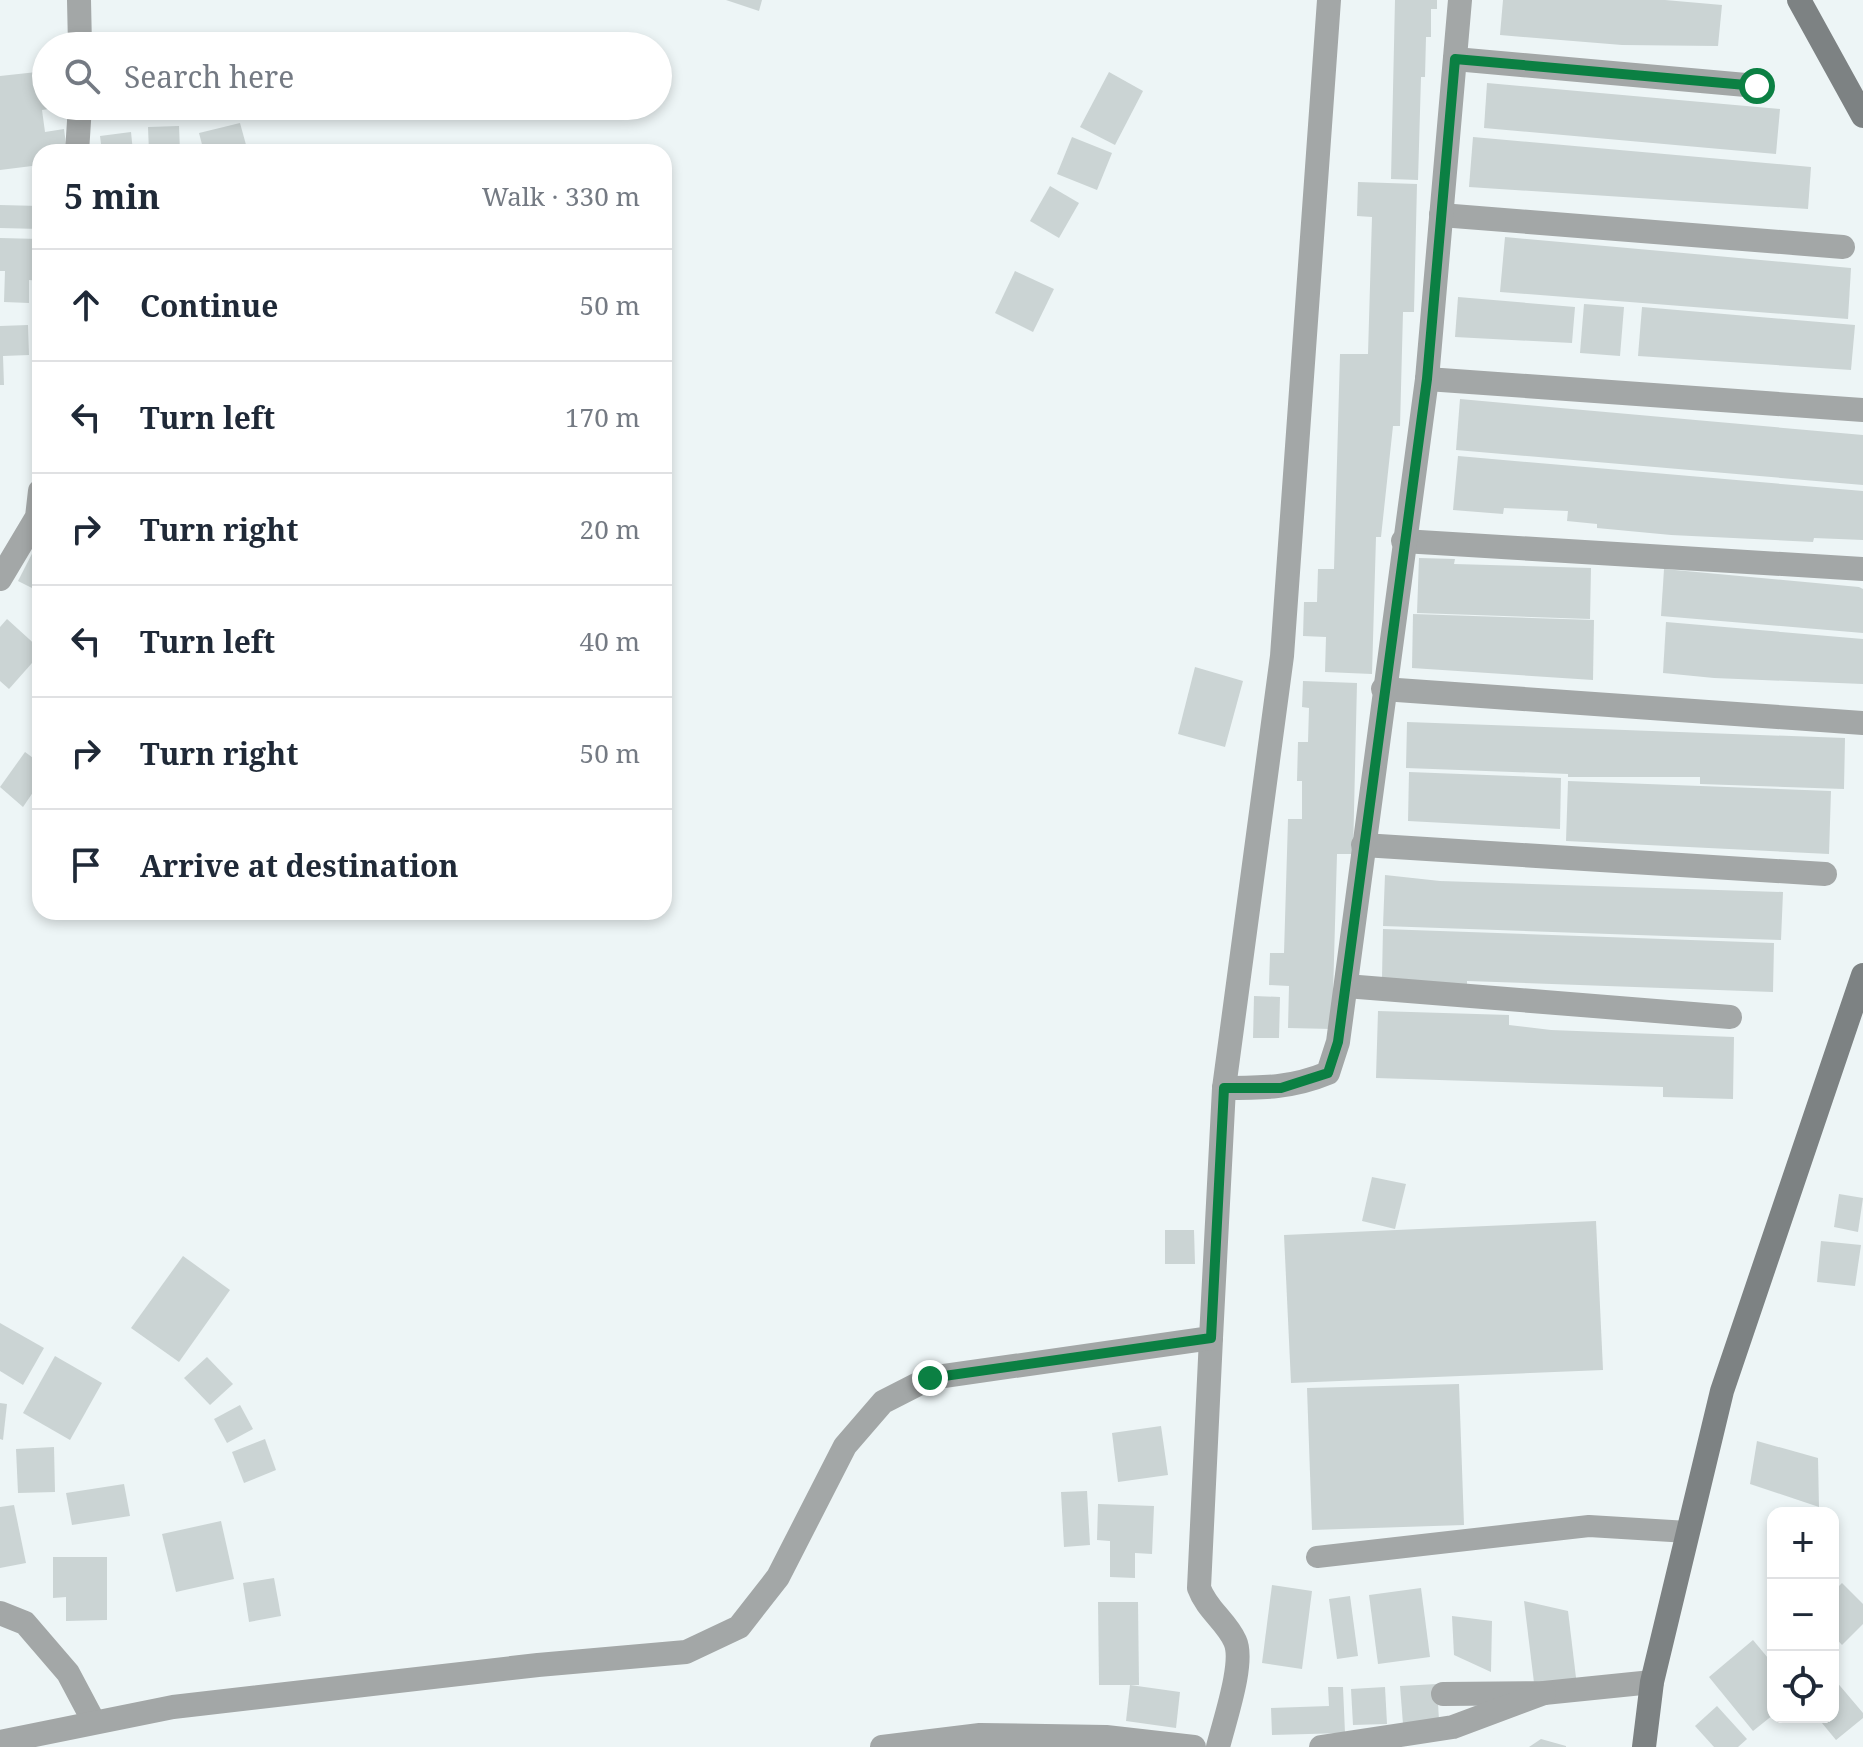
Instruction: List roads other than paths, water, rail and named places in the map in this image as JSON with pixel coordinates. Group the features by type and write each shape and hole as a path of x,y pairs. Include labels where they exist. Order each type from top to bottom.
{"street":[{"path":"79,0 80,32"},
{"path":"1218,1747 1239,1654 1234,1638 1205,1604 1199,1588 1224,1088 1282,656 1329,0"},
{"path":"1224,1088 1281,1088 1328,1073 1338,1042 1427,379 1460,0"},
{"path":"1799,0 1863,116"},
{"path":"1455,59 1757,86"},
{"path":"78,144 79,120"},
{"path":"1441,215 1843,247"},
{"path":"1427,379 1863,410"},
{"path":"0,579 32,525"},
{"path":"1403,541 1863,569"},
{"path":"1383,689 1863,723"},
{"path":"1363,845 1825,874"},
{"path":"1644,1747 1652,1682 1722,1391 1863,975"},
{"path":"1346,986 1730,1017"},
{"path":"0,1742 173,1707 686,1652 739,1627 778,1577 845,1446 883,1402 930,1378 1211,1338"},
{"path":"0,1613 25,1623 68,1673 94,1722"},
{"path":"1443,1694 1544,1693 1652,1682"},
{"path":"1321,1747 1453,1727 1544,1693"},
{"path":"882,1747 980,1735 1106,1737 1194,1747"}],"lane":[{"path":"1317,1557 1589,1526 1688,1532"}]}
